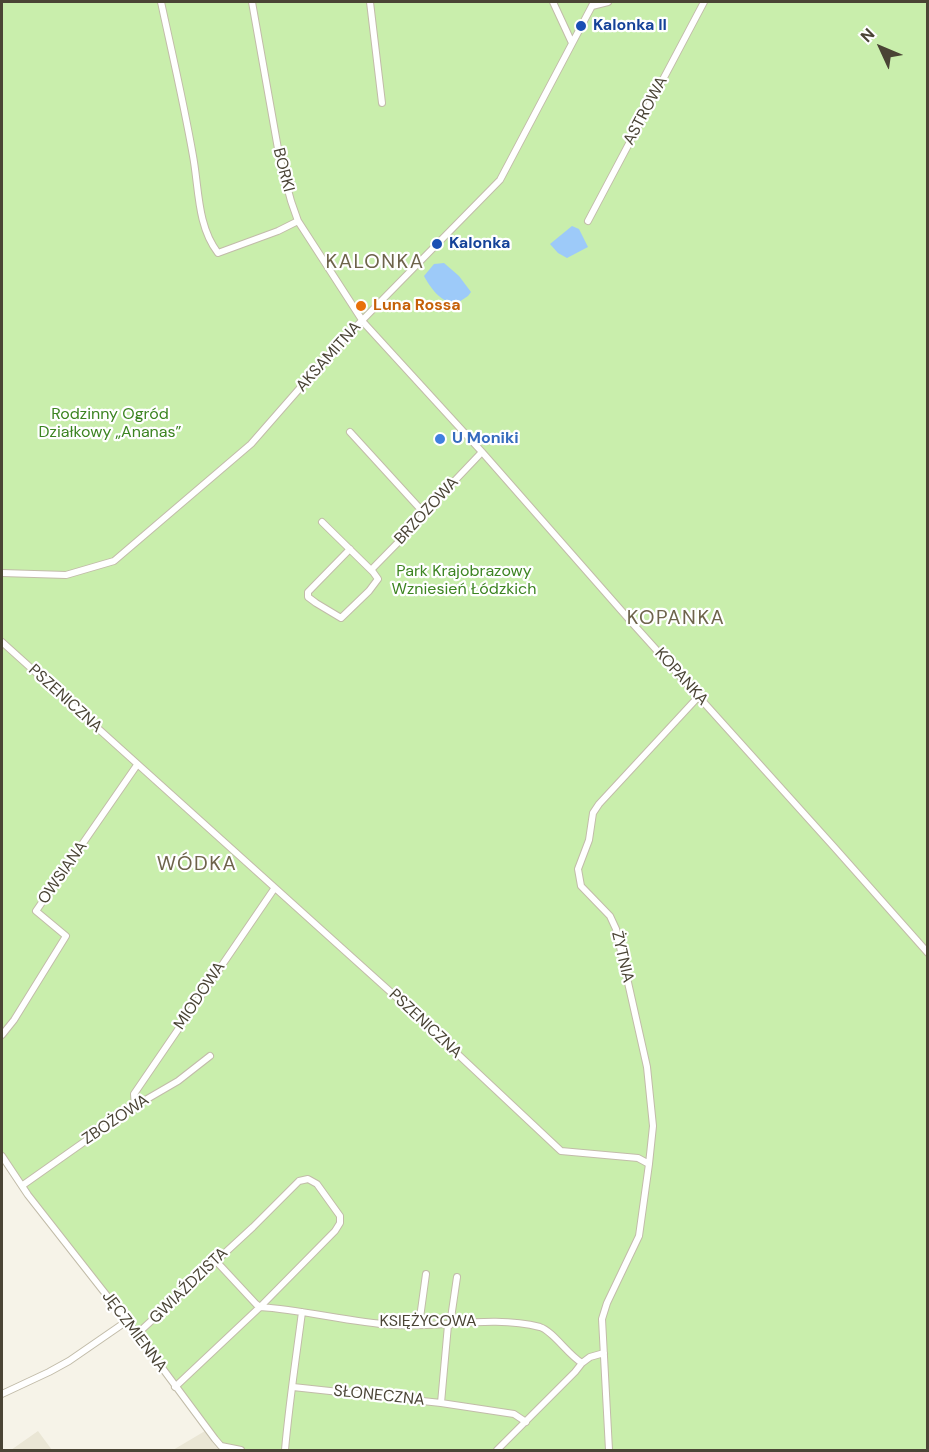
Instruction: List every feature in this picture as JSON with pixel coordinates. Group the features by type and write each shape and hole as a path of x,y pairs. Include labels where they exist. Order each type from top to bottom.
{"street":[{"path":"161,2 194,158 208,241 218,253 268,235 298,221"},
{"name":"BORKI","path":"252,2 280,160 298,221 363,320"},
{"path":"369,2 382,103"},
{"path":"553,2 572,44"},
{"path":"592,4 608,2"},
{"name":"ASTROWA","path":"588,221 704,2"},
{"name":"AKSAMITNA","path":"2,573 66,575 101,567 117,559 251,444 363,320 503,176 592,4"},
{"name":"KOPANKA","path":"363,320 927,953"},
{"path":"350,432 424,513"},
{"name":"BRZOZOWA","path":"371,570 482,452"},
{"path":"322,522 350,549 371,570 378,579 341,618 308,597 308,592 350,549"},
{"name":"PSZENICZNA","path":"2,642 415,1014 561,1151 638,1158 649,1164"},
{"name":"ŻYTNIA","path":"649,1164 653,1126 647,1067 616,929 610,916 581,886 578,869 589,840 593,813 599,804 699,696"},
{"name":"OWSIANA","path":"2,1035 14,1020 66,936 36,911 137,765"},
{"name":"MIODOWA","path":"135,1106 134,1094 274,889"},
{"name":"ZBOŻOWA","path":"23,1185 135,1106 178,1081 210,1056"},
{"name":"JĘCZMIENNA","path":"2,1156 28,1189 35,1203 221,1446 241,1450"},
{"path":"609,1450 602,1319 639,1236 649,1164"},
{"name":"GWIAŹDZISTA","path":"137,1334 240,1239 290,1189 299,1181 308,1179 317,1184 340,1216 340,1223 335,1231 260,1307"},
{"path":"175,1386 260,1307 216,1261"},
{"path":"419,1325 426,1274"},
{"path":"441,1402 449,1325 457,1277"},
{"name":"KSIĘŻYCOWA","path":"260,1307 393,1325 498,1322 543,1328 572,1357 582,1363"},
{"path":"285,1450 288,1406 293,1387 302,1312"},
{"path":"2,1394 69,1361 127,1321"},
{"path":"497,1450 582,1363 590,1357 604,1353"},
{"name":"SŁONECZNA","path":"293,1387 441,1402 514,1414 526,1422"}],"shaded area":[{"path":"38,1431 52,1450 11,1450"},
{"path":"205,1431 220,1450 173,1450"}],"green space":[{"name":"Park Krajobrazowy Wzniesień Łódzkich","path":"2,2 927,2 927,1450 221,1450 45,1222 2,1160"}],"water":[{"path":"572,226 579,229 588,247 567,258 558,253 550,244"},
{"path":"444,263 459,276 471,292 456,304 446,301 437,294 424,276 434,264"}],"place":[{"name":"Kalonka II","path":"581,26"},
{"name":"Kalonka","path":"437,244"},
{"name":"Luna Rossa","path":"361,306"},
{"name":"U Moniki","path":"440,439"}],"district":[{"name":"KALONKA","path":"375,263"},
{"name":"KOPANKA","path":"676,619"},
{"name":"WÓDKA","path":"197,865"}],"park label":[{"name":"Rodzinny Ogród Działkowy „Ananas”","path":"110,424"}]}
